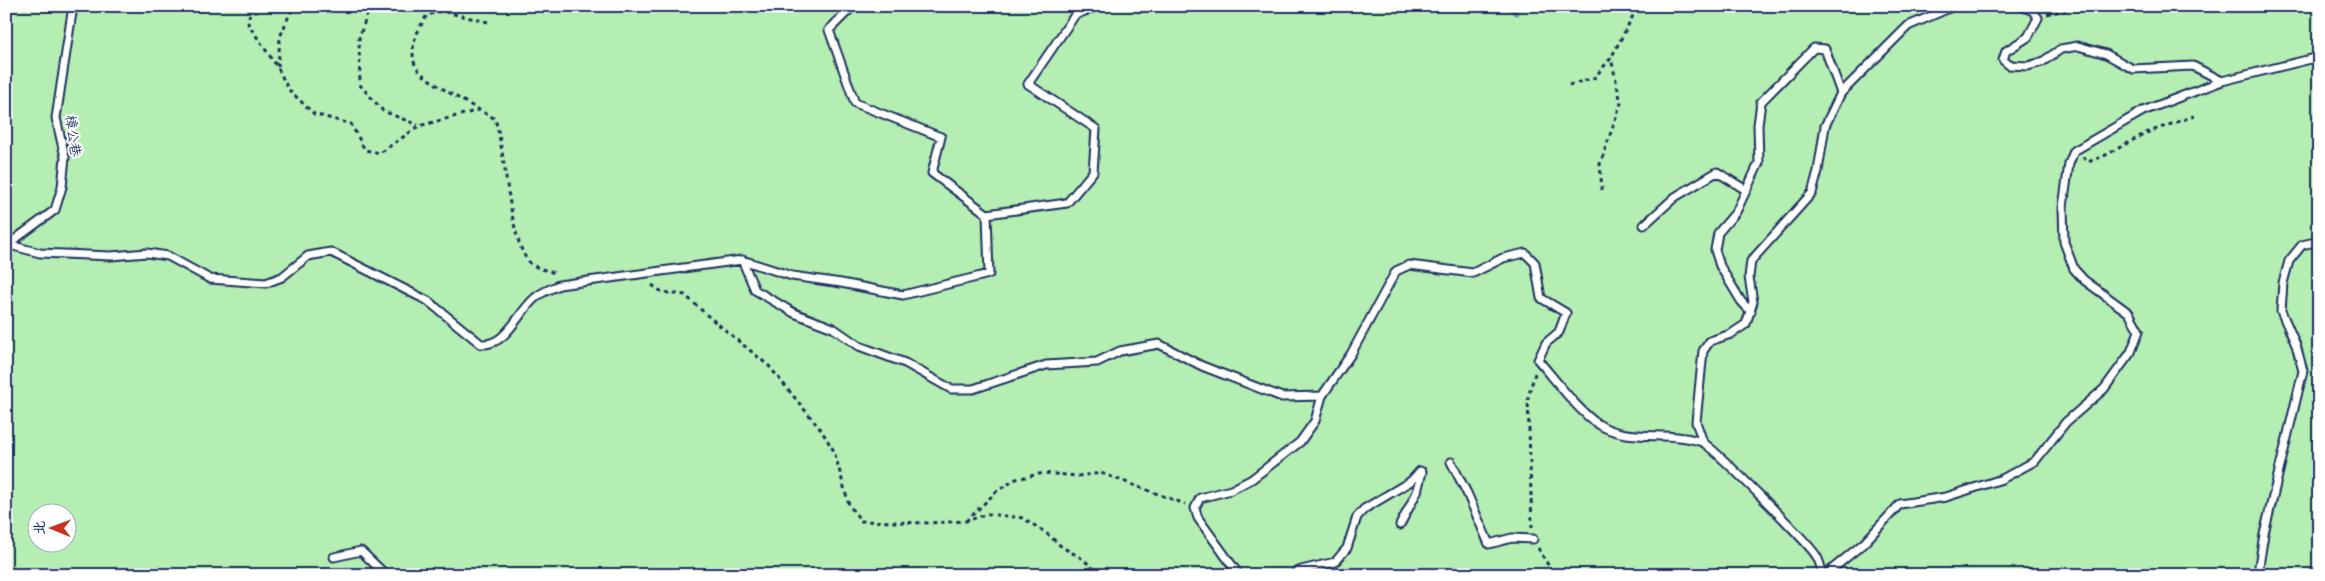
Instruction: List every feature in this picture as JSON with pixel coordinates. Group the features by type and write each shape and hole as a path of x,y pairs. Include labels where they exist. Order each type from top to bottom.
{"lane":[{"name":"樟公巷","path":"6,243 14,240 54,210 62,187 65,157 56,118 73,6"},
{"path":"853,6 829,30 855,103 941,137 932,173 986,214 1067,203 1093,172 1096,129 1028,84 1075,15 1098,6"},
{"path":"1954,6 1908,26 1841,93 1825,126 1818,170 1812,193 1751,261 1749,277 1753,302 1746,324 1730,334 1710,341 1702,351 1696,422 1703,442 1750,486 1817,556 1824,575 1864,543 1900,504 1946,497 2002,479 2035,461 2066,422 2104,389 2131,352 2139,331 2129,313 2084,280 2074,269 2064,242 2063,207 2069,164 2074,151 2143,111 2222,81 2319,57"},
{"path":"2021,6 2032,11 2038,18 2028,37 2006,51 2002,60 2009,65 2028,66 2042,62 2061,49 2078,46 2106,54 2133,69 2193,66 2222,81"},
{"path":"1751,312 1741,301 1720,266 1715,250 1718,233 1736,212 1759,164 1758,125 1761,102 1814,48 1825,49 1841,93"},
{"path":"1644,226 1675,197 1717,172 1746,190"},
{"path":"6,243 40,253 111,256 147,253 168,256 210,279 266,282 282,277 308,256 331,252 428,301 481,344 491,345 499,340 535,298 559,285 639,276 742,260 792,276 841,283 902,296 989,274 986,214"},
{"path":"2261,575 2259,566 2264,534 2302,370 2296,345 2281,311 2283,283 2289,261 2302,245 2319,241"},
{"path":"1240,575 1198,518 1196,508 1200,498 1231,490 1252,479 1300,442 1315,421 1322,396 1351,354 1396,271 1409,266 1473,273 1503,258 1525,253 1535,263 1541,298 1566,313 1558,332 1546,343 1538,360 1572,399 1598,424 1630,435 1666,434 1703,442"},
{"path":"742,260 756,290 794,313 832,328 859,346 905,363 951,389 973,389 1046,365 1097,362 1120,351 1159,344 1202,366 1282,397 1322,396"},
{"path":"1451,462 1468,493 1489,544 1512,538 1533,539"},
{"path":"1292,575 1301,570 1335,562 1347,548 1357,517 1364,509 1411,481 1420,471 1422,472 1417,492 1400,525"},
{"path":"334,557 361,551 386,575"}],"path":[{"path":"251,6 248,24 278,68 288,89 314,114 351,124 365,150 380,153 419,126 480,110"},
{"path":"278,68 280,37 292,6"},
{"path":"370,6 359,38 360,85 383,111 419,126"},
{"path":"1569,85 1594,78 1611,58 1638,6"},
{"path":"2038,18 2054,11 2079,7"},
{"path":"488,22 442,11 427,15 416,32 413,52 416,67 430,81 495,119 500,136 510,201 522,251 530,264 554,273 559,285"},
{"path":"1602,190 1600,164 1621,103 1611,58"},
{"path":"2074,151 2088,162 2104,156 2146,133 2194,116"},
{"path":"639,276 662,292 685,295 769,366 821,430 834,451 849,505 861,521 929,523 966,521 988,514 1023,518 1046,533 1062,547 1083,559 1100,575"},
{"path":"1538,360 1528,397 1533,539 1554,575"},
{"path":"966,521 997,491 1016,479 1044,474 1077,476 1101,473 1196,508"}],"green space":[{"path":"6,6 2319,6 2319,575 6,575"}],"waterway":[{"path":"1508,6 1516,13"}]}
